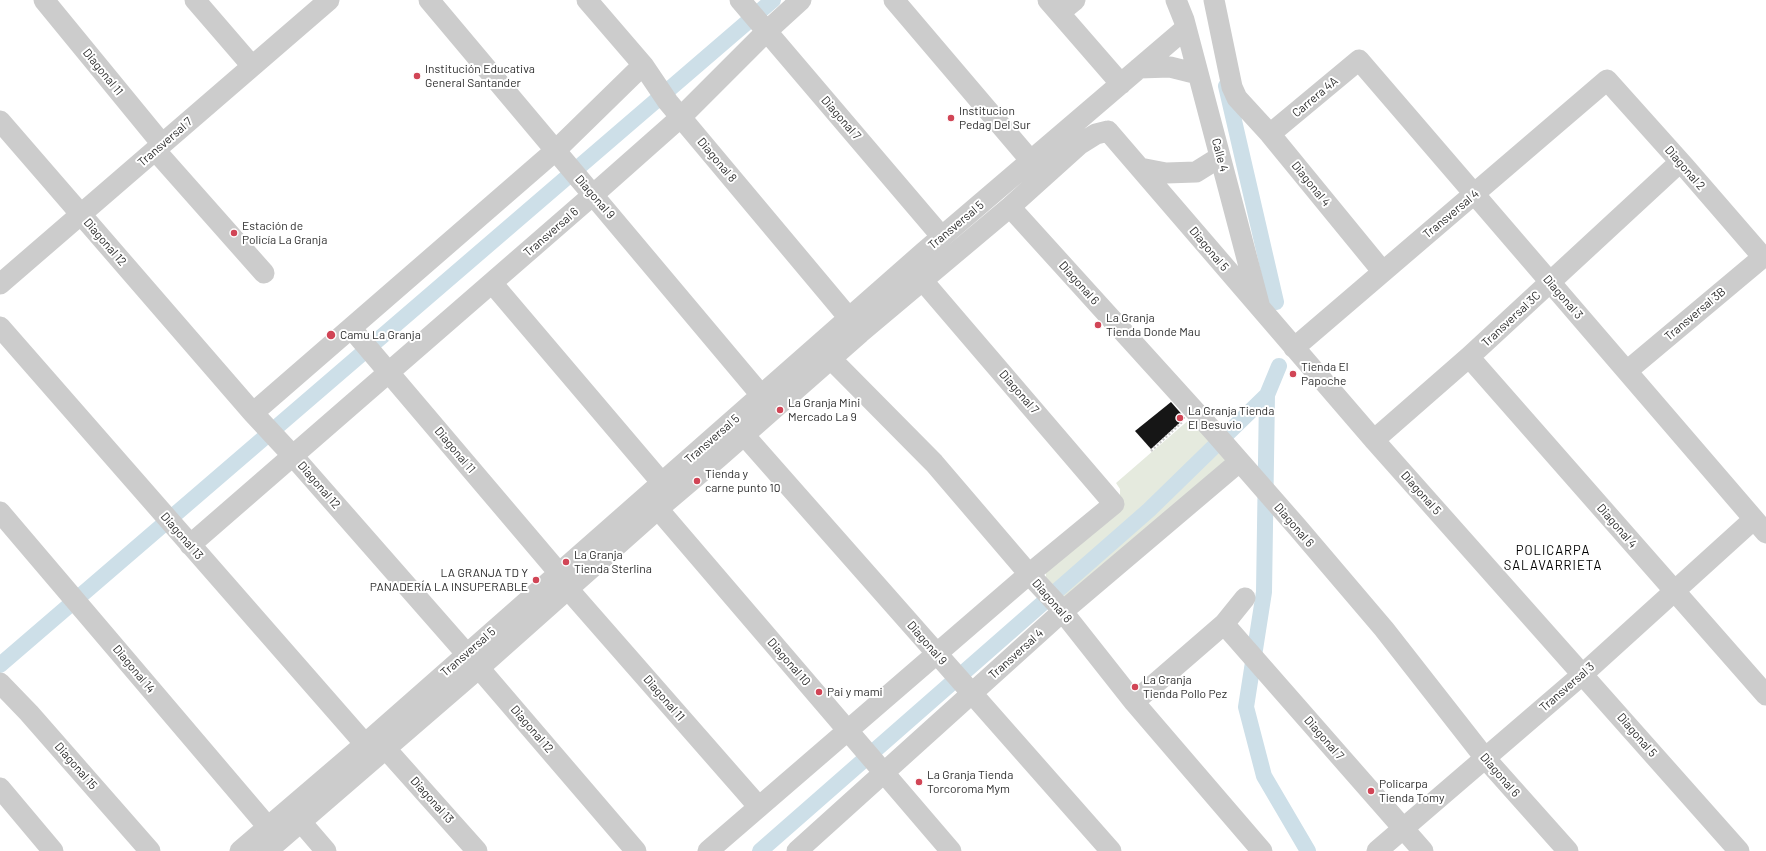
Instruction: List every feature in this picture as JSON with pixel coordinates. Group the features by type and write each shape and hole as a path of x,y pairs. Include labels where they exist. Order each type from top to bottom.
{"street":[{"name":"Diagonal 11","path":"44,0 159,147 264,273"},
{"path":"196,0 252,66"},
{"name":"Transversal 7","path":"0,284 329,0"},
{"name":"Diagonal 9","path":"429,0 762,395"},
{"name":"Diagonal 8","path":"587,0 643,65 674,109 849,318"},
{"name":"Transversal 6","path":"187,541 289,452 390,372 492,283 591,191 674,109 764,28 801,0"},
{"path":"894,0 1031,161"},
{"path":"1075,0 1054,7 1119,85 1108,111 1108,131"},
{"name":"Calle 4","path":"1176,0 1186,28 1264,314"},
{"name":"Diagonal 4","path":"1214,0 1232,87 1237,98 1270,134 1383,272"},
{"name":"Diagonal 7","path":"742,3 942,237"},
{"name":"Transversal 5","path":"240,851 365,744 473,661 564,581 662,483 942,237 1186,28"},
{"name":"Carrera 4A","path":"1270,134 1359,60"},
{"name":"Diagonal 3","path":"1359,60 1760,526"},
{"path":"259,419 351,328 560,155 643,65"},
{"path":"1139,68 1170,67 1198,74"},
{"name":"Transversal 4","path":"1289,342 1383,272 1607,80"},
{"name":"Diagonal 2","path":"1607,80 1763,257"},
{"name":"Diagonal 12","path":"0,121 259,419 473,661 636,851"},
{"name":"Transversal 5","path":"564,581 658,509 860,333 1010,207 1080,144 1096,134 1108,131"},
{"name":"Diagonal 5","path":"1108,131 1374,440 1739,851"},
{"path":"1140,168 1166,173 1196,172 1220,157"},
{"name":"Transversal 3C","path":"1374,440 1469,357 1680,162"},
{"name":"Diagonal 6","path":"1010,207 1214,432 1384,629 1485,758 1568,851"},
{"name":"Transversal 3B","path":"1628,371 1763,257"},
{"name":"Diagonal 7","path":"923,281 1114,504 1032,578"},
{"path":"492,283 662,483"},
{"name":"Diagonal 13","path":"0,327 365,744"},
{"name":"Diagonal 11","path":"351,328 390,372 564,581 760,807"},
{"name":"Diagonal 4","path":"1469,357 1766,695"},
{"name":"Diagonal 8","path":"831,359 934,463 1032,578 1059,607 1134,702 1262,851"},
{"name":"Diagonal 9","path":"744,435 1111,851"},
{"name":"Transversal 4","path":"797,851 880,768 969,690 1059,607 1233,455"},
{"name":"Diagonal 10","path":"658,509 951,851"},
{"name":"Diagonal 14","path":"0,512 268,826"},
{"name":"Transversal 3","path":"1377,851 1583,674 1674,590 1760,526"},
{"path":"708,851 942,659 1032,578"},
{"path":"1134,702 1224,624 1245,598"},
{"name":"Diagonal 7","path":"1224,624 1423,851"},
{"name":"Transversal 5","path":"268,851 386,749 473,661"},
{"name":"Diagonal 15","path":"2,690 29,713 150,851"},
{"name":"Diagonal 13","path":"386,749 477,851"},
{"path":"0,788 53,851"},
{"path":"301,822 326,851"}],"path":[{"path":"1151,451 1195,411"}],"shaded area":[{"path":"1191,418 1230,462 1071,603 1046,585 1046,570 1120,502 1120,489 1116,483"}],"building":[{"path":"1171,402 1185,418 1151,449 1135,431"}],"waterway":[{"path":"0,665 773,0"},
{"path":"1226,86 1276,302"},
{"path":"1279,366 1267,395 1264,592 1246,707 1264,776 1308,851"},
{"path":"760,851 1149,510 1267,395"}],"place":[{"name":"Institución Educativa General Santander","path":"417,76"},
{"name":"Institucion Pedag Del Sur","path":"951,118"},
{"name":"Estación de Policía La Granja","path":"234,233"},
{"name":"La Granja Tienda Donde Mau","path":"1098,325"},
{"name":"Camu La Granja","path":"331,335"},
{"name":"Tienda El Papoche","path":"1293,374"},
{"name":"La Granja Mini Mercado La 9","path":"780,410"},
{"name":"La Granja Tienda El Besuvio","path":"1180,418"},
{"name":"Tienda y carne punto 10","path":"697,481"},
{"name":"La Granja Tienda Sterlina","path":"566,562"},
{"name":"LA GRANJA TD Y PANADERÍA LA INSUPERABLE","path":"536,580"},
{"name":"La Granja Tienda Pollo Pez","path":"1135,687"},
{"name":"Pai y mami","path":"819,692"},
{"name":"La Granja Tienda Torcoroma Mym","path":"919,782"},
{"name":"Policarpa Tienda Tomy","path":"1371,791"}],"district":[{"name":"POLICARPA SALAVARRIETA","path":"1553,558"}]}
